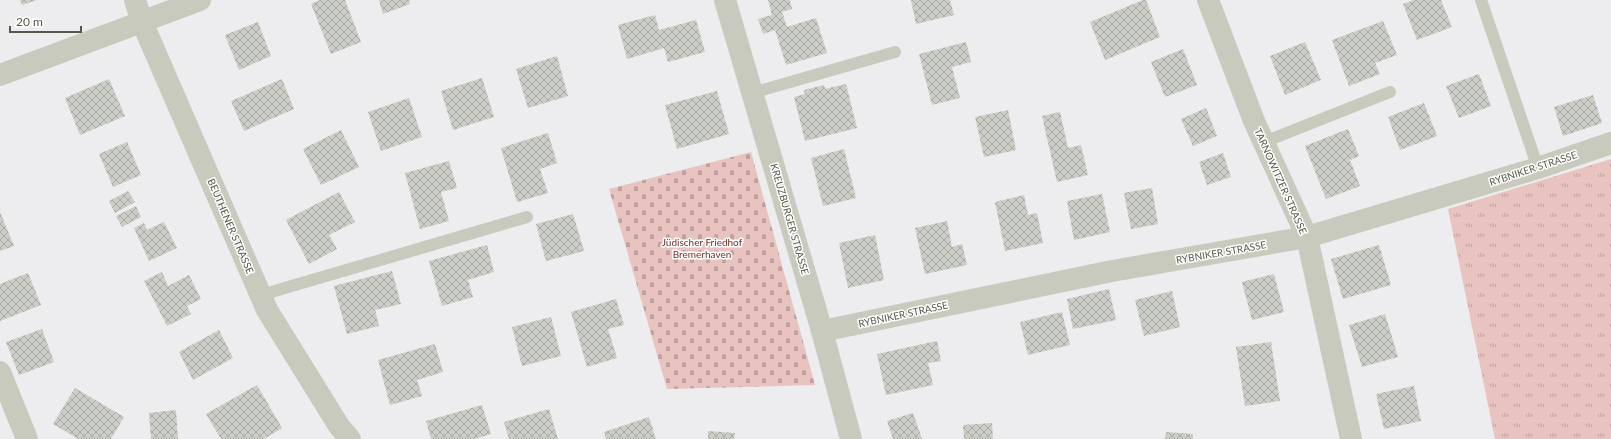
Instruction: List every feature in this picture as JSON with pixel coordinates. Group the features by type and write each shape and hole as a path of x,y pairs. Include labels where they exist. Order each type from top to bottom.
{"street":[{"name":"BEUTHENER STRASSE","path":"135,0 142,22 267,310 339,426 350,439"},
{"path":"0,75 200,0"},
{"name":"KREUZBURGER STRASSE","path":"725,0 822,330 851,439"},
{"name":"TARNOWITZER STRASSE","path":"1208,0 1264,142 1307,237 1351,439"},
{"name":"RYBNIKER STRASSE","path":"822,330 1112,271 1307,237 1538,168 1611,143"},
{"path":"0,372 28,439"}],"lane":[{"path":"1481,0 1538,168"},
{"path":"752,93 895,52"},
{"path":"1264,142 1390,92"},
{"path":"260,295 526,217"}],"green space":[{"name":"Jüdischer Friedhof Bremerhaven","path":"751,152 815,385 667,389 609,189"},
{"path":"1611,159 1611,439 1495,439 1448,209"}],"building":[{"path":"20,0 37,0 22,5"},
{"path":"320,0 345,0 361,42 331,54 311,4"},
{"path":"379,0 409,0 410,4 383,14"},
{"path":"768,0 790,0 792,9 782,12 787,27 816,18 827,53 786,65 775,30 763,34 758,19 772,15"},
{"path":"911,0 950,0 954,15 916,24"},
{"path":"1146,0 1160,37 1105,60 1090,22"},
{"path":"1414,0 1441,0 1452,27 1417,40 1403,4"},
{"path":"655,15 659,30 696,20 705,52 668,62 664,48 627,59 618,25"},
{"path":"1383,21 1397,55 1375,63 1380,74 1349,86 1332,40"},
{"path":"258,22 271,56 239,70 225,35"},
{"path":"966,42 971,62 952,67 960,98 932,105 919,54"},
{"path":"1305,42 1321,80 1285,95 1270,56"},
{"path":"1183,49 1197,85 1165,97 1151,62"},
{"path":"557,56 568,96 528,108 516,69"},
{"path":"1479,74 1491,106 1459,118 1446,86"},
{"path":"482,78 494,117 453,130 441,91"},
{"path":"109,79 125,116 80,135 65,98"},
{"path":"282,79 294,109 244,131 231,101"},
{"path":"846,84 857,128 805,141 794,97 805,94 804,90 824,85 825,89"},
{"path":"717,91 729,134 677,149 665,105"},
{"path":"1593,95 1602,123 1563,136 1554,107"},
{"path":"409,98 422,137 381,151 368,112"},
{"path":"1424,103 1437,136 1400,150 1388,117"},
{"path":"1206,108 1217,136 1193,146 1181,119"},
{"path":"1008,110 1016,150 984,157 975,117"},
{"path":"1060,112 1068,148 1081,145 1088,175 1057,182 1042,116"},
{"path":"1348,129 1359,156 1350,160 1360,186 1326,199 1305,146"},
{"path":"341,130 359,167 321,185 303,149"},
{"path":"548,133 557,163 540,169 548,193 517,202 501,148"},
{"path":"127,142 141,175 113,187 99,154"},
{"path":"844,149 856,198 823,206 811,158"},
{"path":"1223,153 1231,177 1207,185 1199,162"},
{"path":"449,161 457,188 441,192 449,221 420,229 405,173"},
{"path":"1152,188 1158,224 1131,229 1124,193"},
{"path":"128,191 135,202 115,213 109,201"},
{"path":"339,192 355,222 329,235 337,249 309,264 286,220"},
{"path":"1102,194 1110,232 1074,240 1067,201"},
{"path":"1024,195 1028,215 1037,213 1043,243 1005,251 995,202"},
{"path":"136,206 141,217 122,227 116,216"},
{"path":"0,212 14,246 0,251"},
{"path":"573,214 584,251 546,261 536,224"},
{"path":"947,221 952,247 962,244 967,265 925,274 915,228"},
{"path":"164,222 177,248 149,261 134,228 144,223 147,230"},
{"path":"875,235 884,280 848,288 839,243"},
{"path":"487,245 494,272 468,280 473,297 442,306 429,261"},
{"path":"1379,245 1391,285 1343,299 1331,259"},
{"path":"392,271 401,304 375,310 379,326 347,334 334,286"},
{"path":"162,272 168,286 189,275 201,299 187,306 191,314 167,326 144,281"},
{"path":"28,273 41,305 0,321 0,284"},
{"path":"1274,274 1284,312 1252,320 1242,282"},
{"path":"1109,289 1116,320 1073,329 1067,299"},
{"path":"1172,291 1180,327 1144,336 1135,300"},
{"path":"616,299 624,325 608,329 617,358 587,367 571,312"},
{"path":"1062,312 1070,345 1028,355 1020,322"},
{"path":"1385,314 1398,357 1362,367 1349,325"},
{"path":"551,317 561,356 522,366 512,327"},
{"path":"42,329 54,362 19,375 6,342"},
{"path":"219,330 233,358 193,380 179,352"},
{"path":"937,341 941,361 928,363 933,385 886,395 877,354"},
{"path":"1271,342 1280,401 1245,406 1236,347"},
{"path":"435,344 443,372 417,380 422,396 390,405 378,360"},
{"path":"257,385 282,428 264,439 221,439 206,414"},
{"path":"1414,386 1421,421 1384,429 1376,394"},
{"path":"75,388 124,417 111,439 78,439 53,424"},
{"path":"482,405 491,434 475,439 431,439 426,421"},
{"path":"549,409 558,439 509,439 504,422"},
{"path":"176,410 178,439 151,439 149,413"},
{"path":"913,413 922,439 893,439 887,421"},
{"path":"649,417 656,439 606,439 604,432"},
{"path":"992,423 993,439 964,439 963,425"},
{"path":"708,431 735,433 734,439 708,439"},
{"path":"1166,432 1193,434 1193,439 1165,439"}]}
